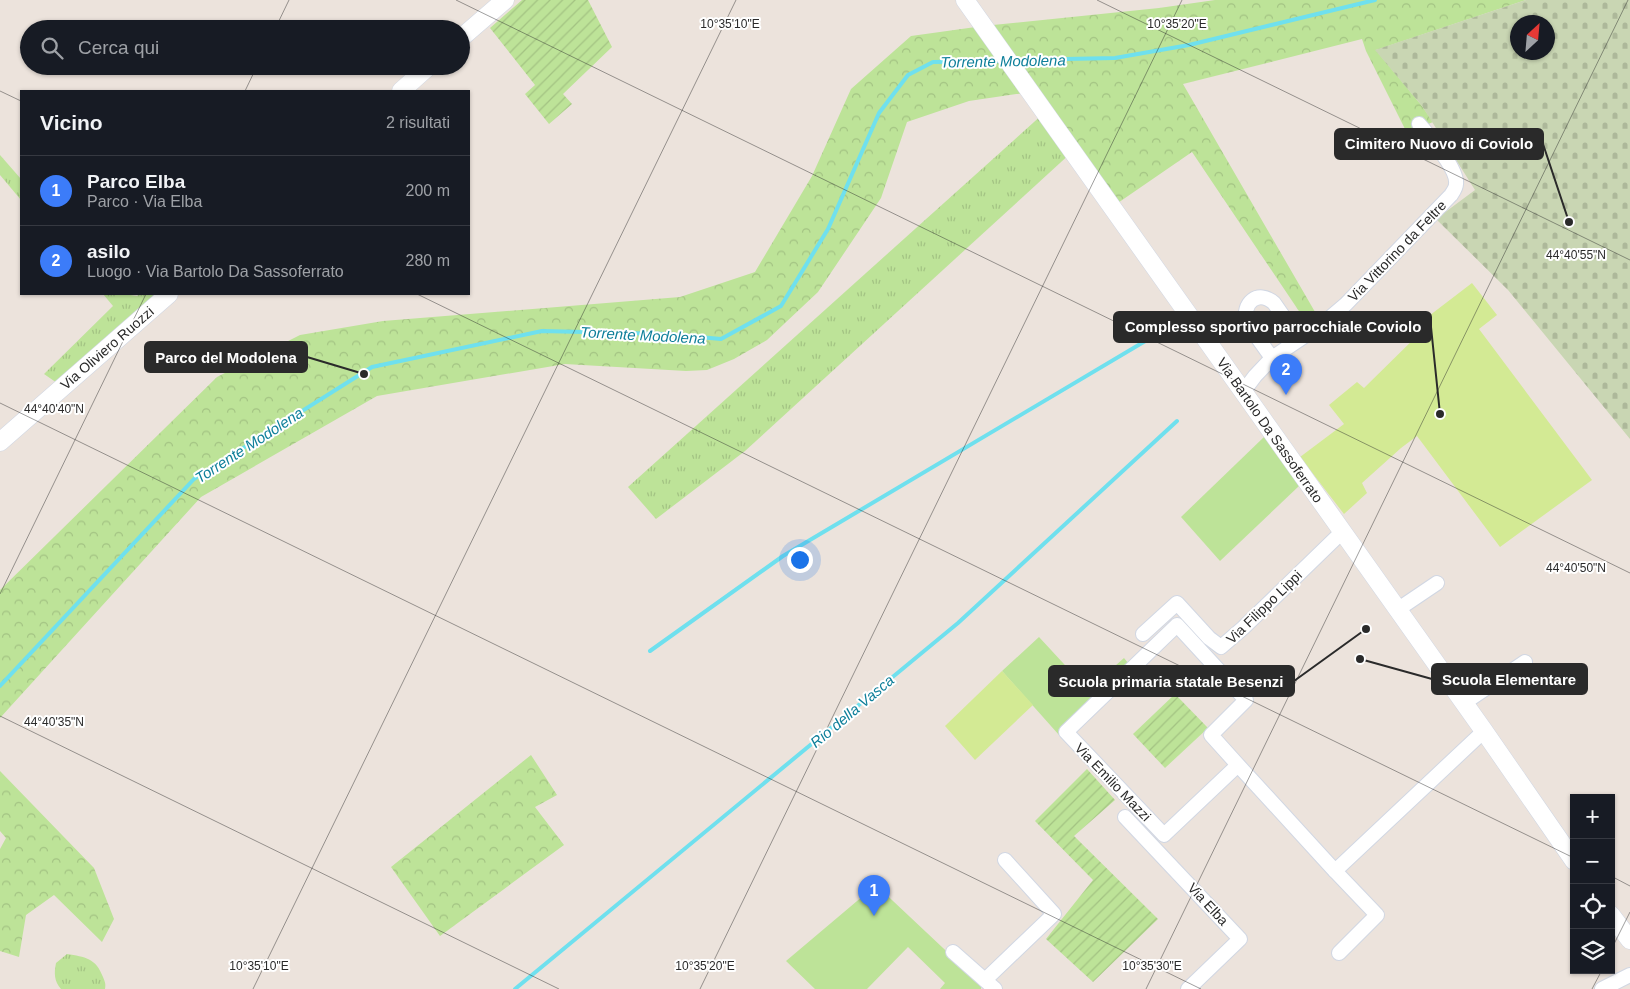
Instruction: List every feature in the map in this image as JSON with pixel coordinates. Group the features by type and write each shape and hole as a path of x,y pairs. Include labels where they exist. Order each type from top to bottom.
{"street":[{"path":"470,30 505,0"},
{"name":"Via Bartolo Da Sassoferrato","path":"965,0 1570,855"},
{"path":"402,90 420,75"},
{"name":"Via Vittorino da Feltre","path":"1243,392 1272,358 1299,339 1313,332 1346,304 1446,202 1455,189 1455,175 1419,124"},
{"name":"Via Oliviero Ruozzi","path":"0,442 168,295"},
{"path":"1272,358 1245,317 1247,305 1252,300 1264,297 1274,303 1299,339"},
{"name":"Via Filippo Lippi","path":"1143,634 1177,603 1208,638 1221,647 1342,532"},
{"path":"1397,610 1437,582"},
{"name":"Via Emilio Mazzi","path":"1238,765 1164,835 1066,732 1177,625 1246,700 1211,735 1377,915 1339,953"},
{"path":"1464,703 1525,662"},
{"path":"1335,871 1484,732"},
{"name":"Via Elba","path":"1125,817 1240,939 1188,989"},
{"path":"953,952 992,987 1054,914 1005,860"},
{"path":"1615,920 1630,940"},
{"path":"1602,989 1630,974"}],"green space":[{"path":"522,0 588,0 612,47 563,94 572,104 549,124 525,94 535,85 490,28"},
{"path":"1215,0 1526,0 1376,50 1433,122 1407,133 1366,51 1362,39 1183,84 1322,324 1313,332 1192,152 1112,207 1024,93 969,101 907,122 881,198 818,292 767,340 734,359 707,370 686,371 565,364 377,396 201,497 0,718 0,590 217,377 300,335 383,321 680,297 755,272 812,176 851,89 911,36"},
{"path":"1526,0 1630,0 1630,439 1508,290 1436,219 1475,190 1422,106 1375,50"},
{"path":"1044,113 1072,152 745,451 656,519 628,487"},
{"path":"0,155 20,178 20,199 0,175"},
{"path":"1472,283 1497,315 1479,329 1592,480 1500,547 1417,436 1362,483 1367,493 1344,514 1300,457 1344,424 1329,405 1357,382 1364,388 1425,328 1421,322"},
{"path":"104,295 157,295 57,383 44,374 113,306"},
{"path":"1264,437 1299,486 1220,561 1181,517"},
{"path":"1039,637 1088,690 1124,658 1132,668 1066,732 1059,735 1002,671"},
{"path":"1002,671 1033,705 975,760 945,726"},
{"path":"1175,694 1208,728 1165,768 1133,734"},
{"path":"531,755 557,795 535,807 564,845 440,936 391,867"},
{"path":"1087,769 1115,800 1074,836 1158,919 1093,982 1046,939 1093,880 1035,821"},
{"path":"0,771 94,868 114,919 102,942 54,895 26,915 19,957 0,951 0,849 6,838 0,831"},
{"path":"876,885 976,979 981,985 981,989 940,989 945,983 908,947 867,989 815,989 786,961"},
{"path":"67,954 93,962 103,977 105,989 61,989 56,980 55,967 56,963"}],"waterway":[{"name":"Torrente Modolena","path":"1014,60 1115,58 1189,45 1375,0"},
{"name":"Torrente Modolena","path":"0,686 194,479 372,367 542,331 666,334 721,339 781,306 828,229 879,113 908,75 933,62 1002,61"},
{"path":"650,651 783,556 1179,321"},
{"name":"Rio della Vasca","path":"515,989 958,623 1177,421"}],"place":[{"name":"Cimitero Nuovo di Coviolo","path":"1569,222"},
{"name":"Parco del Modolena","path":"364,374"},
{"name":"asilo","path":"1286,395"},
{"name":"Complesso sportivo parrocchiale Coviolo","path":"1440,414"},
{"name":"Scuola primaria statale Besenzi","path":"1366,629"},
{"name":"Scuola Elementare","path":"1360,659"},
{"name":"Parco Elba","path":"874,916"}]}
